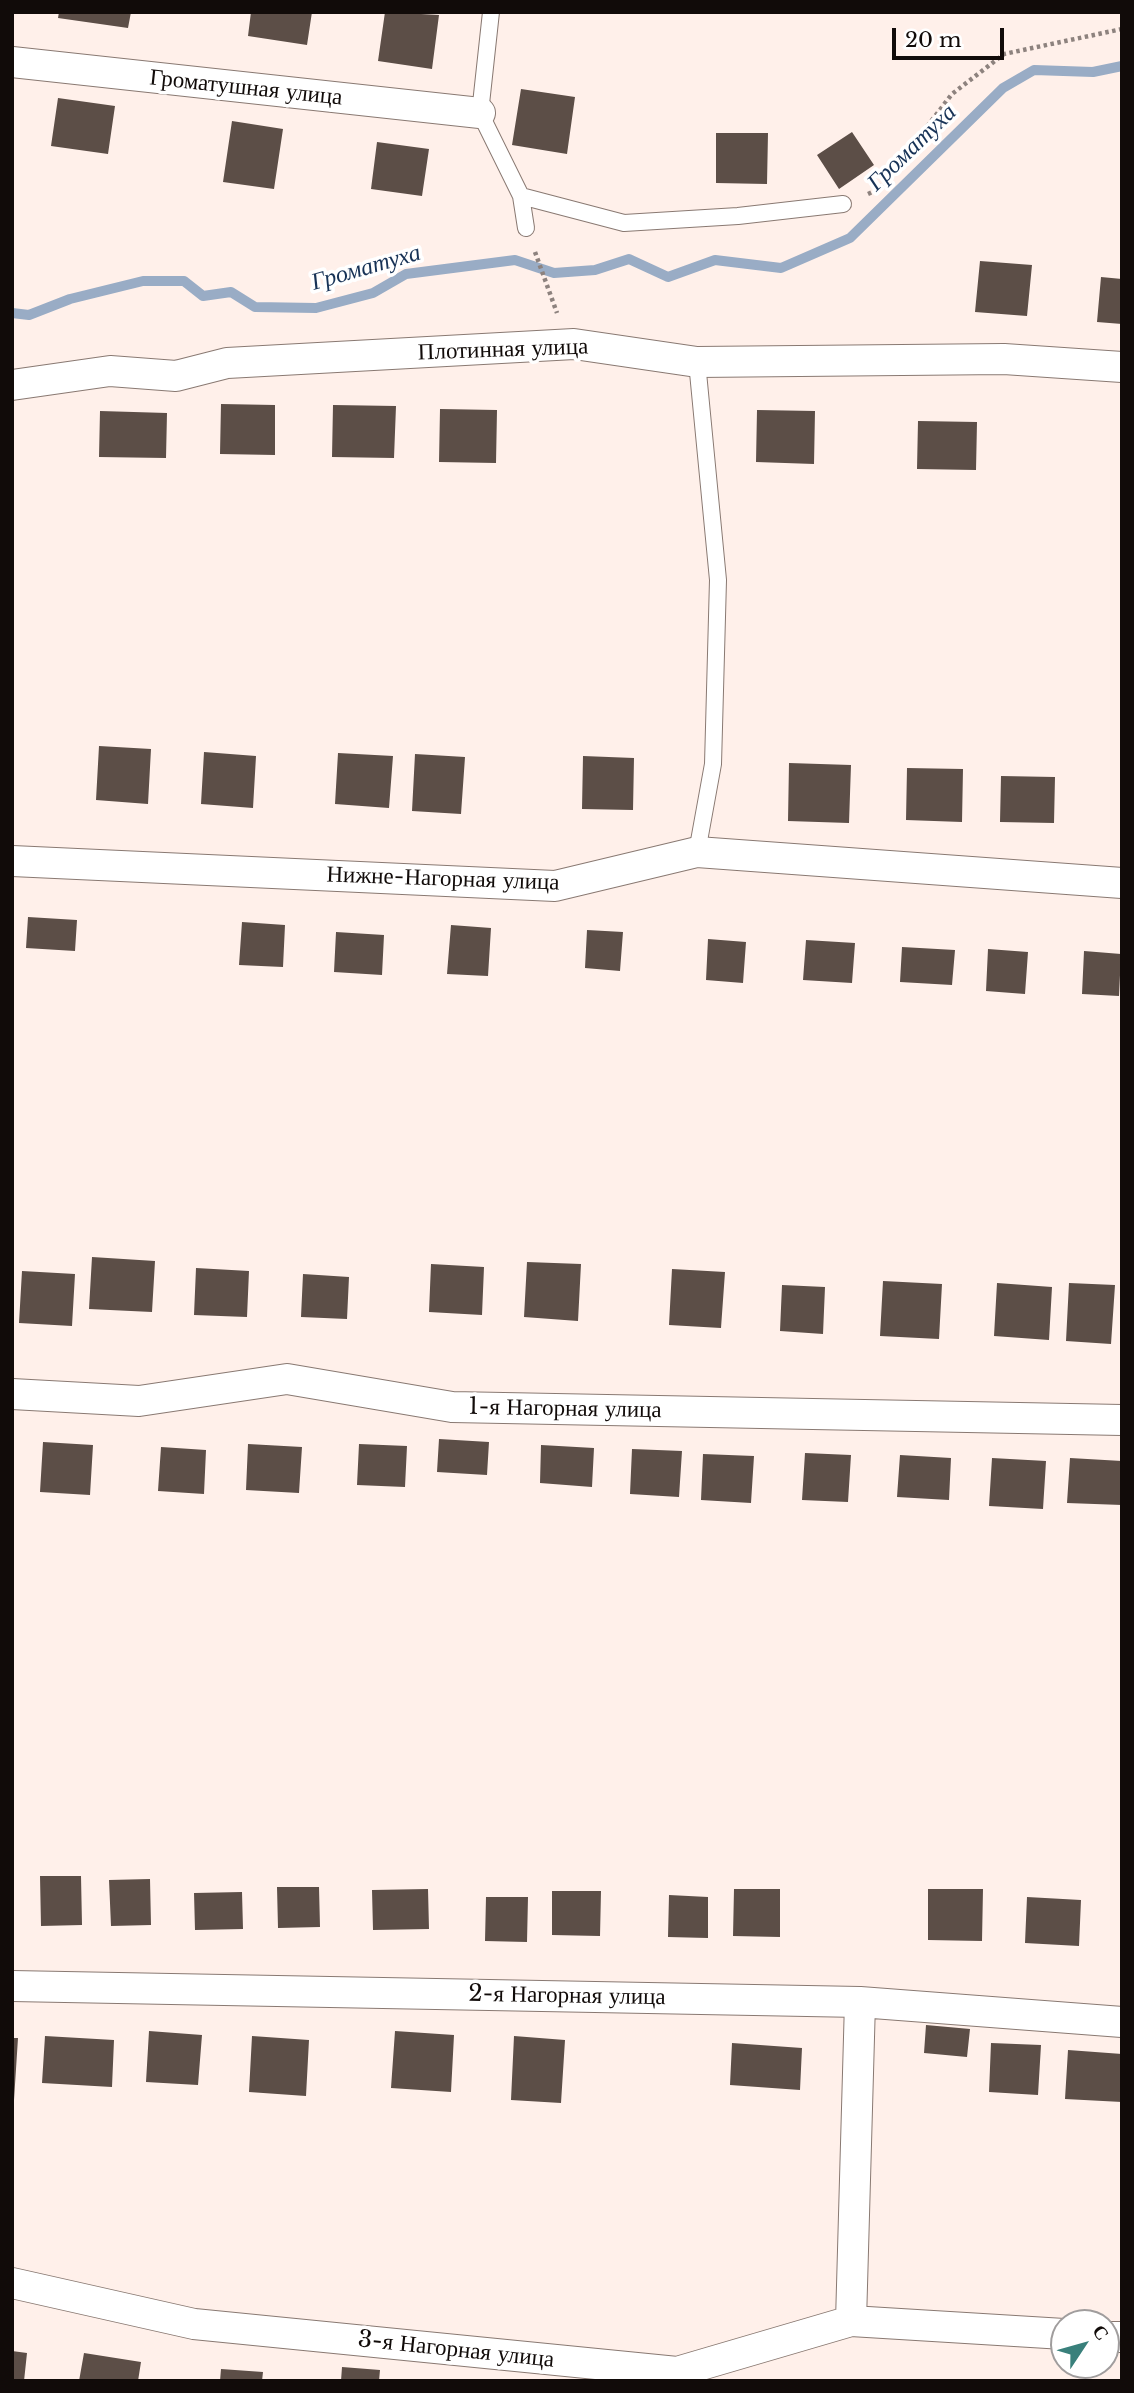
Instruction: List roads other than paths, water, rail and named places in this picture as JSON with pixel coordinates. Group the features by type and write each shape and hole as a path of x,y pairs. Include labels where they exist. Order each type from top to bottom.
{"street":[{"name":"Громатушная улица","path":"12,62 480,113"},
{"name":"Плотинная улица","path":"12,385 110,371 176,376 227,363 574,344 697,362 1004,359 1122,367"},
{"name":"Нижне-Нагорная улица","path":"12,862 555,886 697,852 1122,883"},
{"name":"1-я Нагорная улица","path":"12,1394 139,1401 287,1379 452,1407 1122,1420"},
{"name":"2-я Нагорная улица","path":"12,1986 860,2002 1122,2022"},
{"path":"851,2321 860,2002"},
{"name":"3-я Нагорная улица","path":"12,2283 194,2325 677,2372 851,2321 1050,2333"}],"lane":[{"path":"491,12 480,113 521,196 526,228"},
{"path":"521,196 624,223 738,216 843,204"},
{"path":"697,362 718,580 713,764 697,852"}],"waterway":[{"name":"Громатуха","path":"12,313 29,315 70,299 143,281 184,281 203,296 231,292 255,307 316,308 373,293 406,274 515,260 554,273 595,270 629,259 668,277 715,260 781,268 850,238 1003,88 1034,70 1093,72 1122,66"}]}
